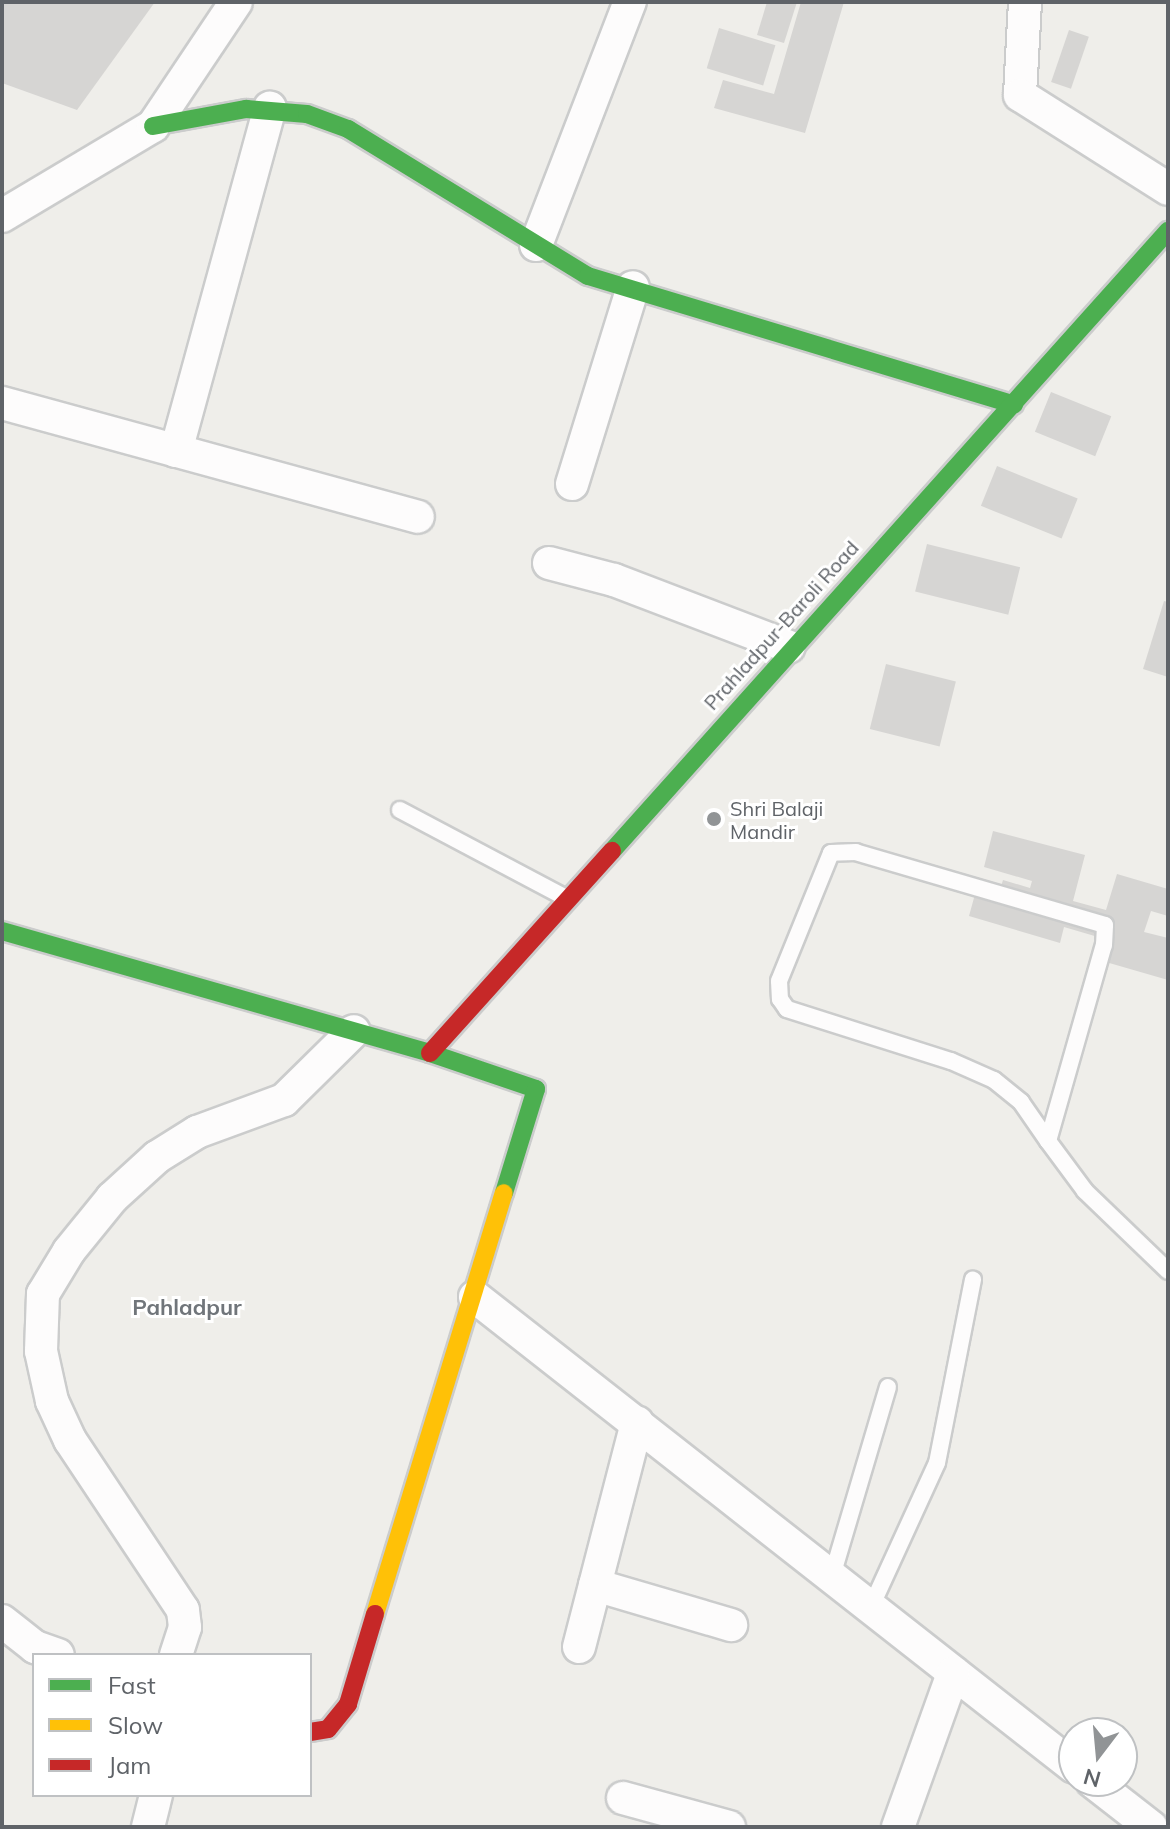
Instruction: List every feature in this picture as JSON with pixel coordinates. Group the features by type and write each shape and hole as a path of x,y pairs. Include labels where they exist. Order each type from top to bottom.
{"street":[{"path":"153,126 236,2"},
{"path":"536,245 630,2"},
{"path":"1025,2 1020,95 1168,189"},
{"path":"176,451 270,108"},
{"path":"2,216 153,126 270,108 307,114 348,129 588,276 633,287 1014,405"},
{"name":"Prahladpur-Baroli Road","path":"430,1053 789,647 1014,405 1168,231"},
{"path":"572,484 633,287"},
{"path":"2,403 418,517"},
{"path":"549,563 614,580 789,647"},
{"path":"2,931 430,1053 536,1089 475,1297 348,1704 328,1729 312,1732"},
{"path":"177,1653 185,1627 183,1610 70,1440 52,1401 41,1351 43,1294 69,1251 112,1198 157,1157 197,1132 284,1100 354,1031"},
{"path":"475,1297 1058,1755"},
{"path":"579,1647 637,1422"},
{"path":"595,1585 731,1625"},
{"path":"2,1621 35,1647 52,1653"},
{"path":"898,1827 953,1673"},
{"path":"148,1827 156,1797"},
{"path":"1112,1797 1149,1826"},
{"path":"623,1798 729,1827"}],"lane":[{"path":"400,810 566,898"},
{"path":"1048,1141 1104,945 1105,925 856,852 831,853 779,981 780,999 787,1009 951,1061 994,1080 1021,1102 1048,1141 1085,1191 1168,1271"},
{"path":"871,1607 937,1463 973,1279"},
{"path":"832,1576 888,1387"}],"building":[{"path":"2,2 155,2 77,110 2,83"},
{"path":"767,2 797,2 784,43 757,35"},
{"path":"801,2 844,2 805,133 714,108 723,80 774,94"},
{"path":"719,28 775,45 763,85 707,68"},
{"path":"1069,30 1089,37 1071,89 1051,82"},
{"path":"1051,392 1111,416 1095,456 1035,432"},
{"path":"997,466 1078,499 1062,538 981,506"},
{"path":"927,544 1020,567 1008,615 915,592"},
{"path":"1164,601 1168,602 1168,677 1143,669"},
{"path":"886,664 956,681 940,746 870,729"},
{"path":"993,831 1085,855 1073,901 1106,910 1117,874 1168,889 1168,916 1151,911 1144,932 1168,938 1168,980 1092,958 1098,937 1064,927 1060,943 969,916 977,887 999,893 1003,880 1030,888 1032,881 984,867"}],"traffic: fast":[{"path":"153,126 246,109 307,114 348,129 588,276 1014,405"},
{"path":"612,851 1168,231"},
{"path":"2,931 430,1053 536,1089 504,1193"}],"traffic: slow":[{"path":"375,1614 504,1193"}],"traffic: jam":[{"path":"430,1053 612,851"},
{"path":"312,1732 328,1729 348,1704 375,1614"}],"place":[{"name":"Shri Balaji Mandir","path":"714,819"}],"district":[{"name":"Pahladpur","path":"187,1308"}]}
